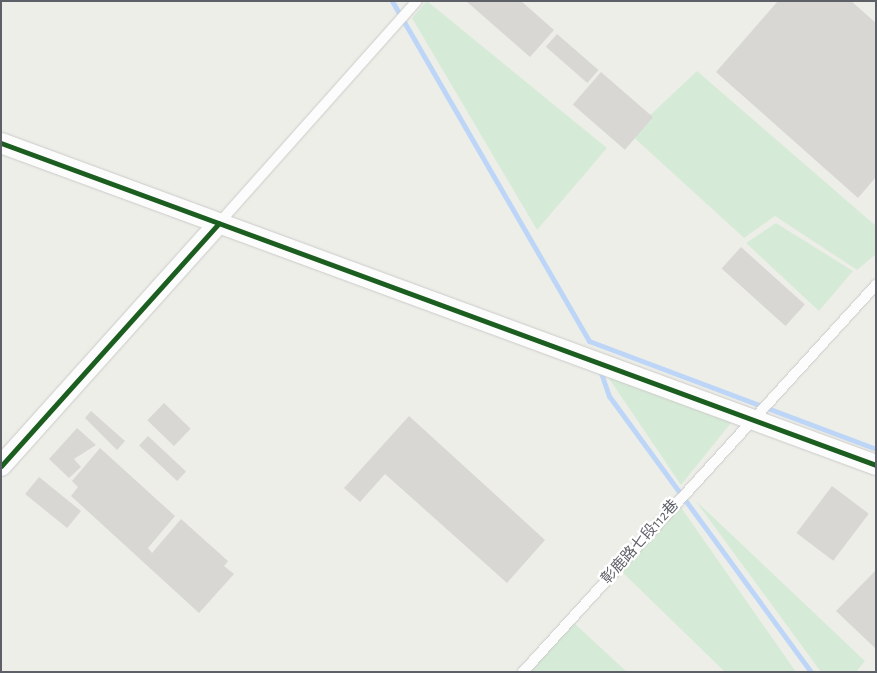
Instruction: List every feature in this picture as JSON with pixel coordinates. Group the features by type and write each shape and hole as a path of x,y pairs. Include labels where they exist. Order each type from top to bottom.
{"street":[{"path":"1,143 219,224 755,416 876,465"},
{"path":"1,466 219,224"}],"lane":[{"path":"219,224 416,1"},
{"name":"彰鹿路七段112巷","path":"523,672 766,403 876,285"}],"green space":[{"path":"427,1 607,148 537,230 412,18"},
{"path":"697,71 876,226 876,254 857,270 775,216 744,238 630,134"},
{"path":"776,223 853,271 819,311 746,243"},
{"path":"608,377 735,418 681,485"},
{"path":"695,500 865,661 856,672 821,672"},
{"path":"680,506 796,672 725,672 621,571"},
{"path":"574,623 627,672 530,672"}],"building":[{"path":"466,1 521,1 554,30 530,57"},
{"path":"778,1 851,1 876,23 876,177 858,198 716,72"},
{"path":"557,34 599,70 587,83 546,47"},
{"path":"601,72 653,117 625,150 573,104"},
{"path":"741,247 805,305 786,326 722,269"},
{"path":"164,403 191,429 174,446 147,420"},
{"path":"91,411 125,441 117,450 85,418"},
{"path":"409,416 545,540 507,583 385,474 360,502 344,488"},
{"path":"77,428 96,445 74,459 81,467 69,478 49,459"},
{"path":"148,436 186,471 177,481 139,446"},
{"path":"100,448 175,516 148,548 152,553 181,519 228,561 224,566 234,574 199,613 71,496 78,487 72,481"},
{"path":"39,477 81,511 67,528 25,494"},
{"path":"832,486 869,514 833,561 796,533"},
{"path":"876,570 876,649 836,611"}],"waterway":[{"path":"392,1 589,341 876,449"},
{"path":"600,370 609,396 811,672"}],"cycle path":[{"path":"1,143 876,465"},
{"path":"1,466 219,223"}]}
